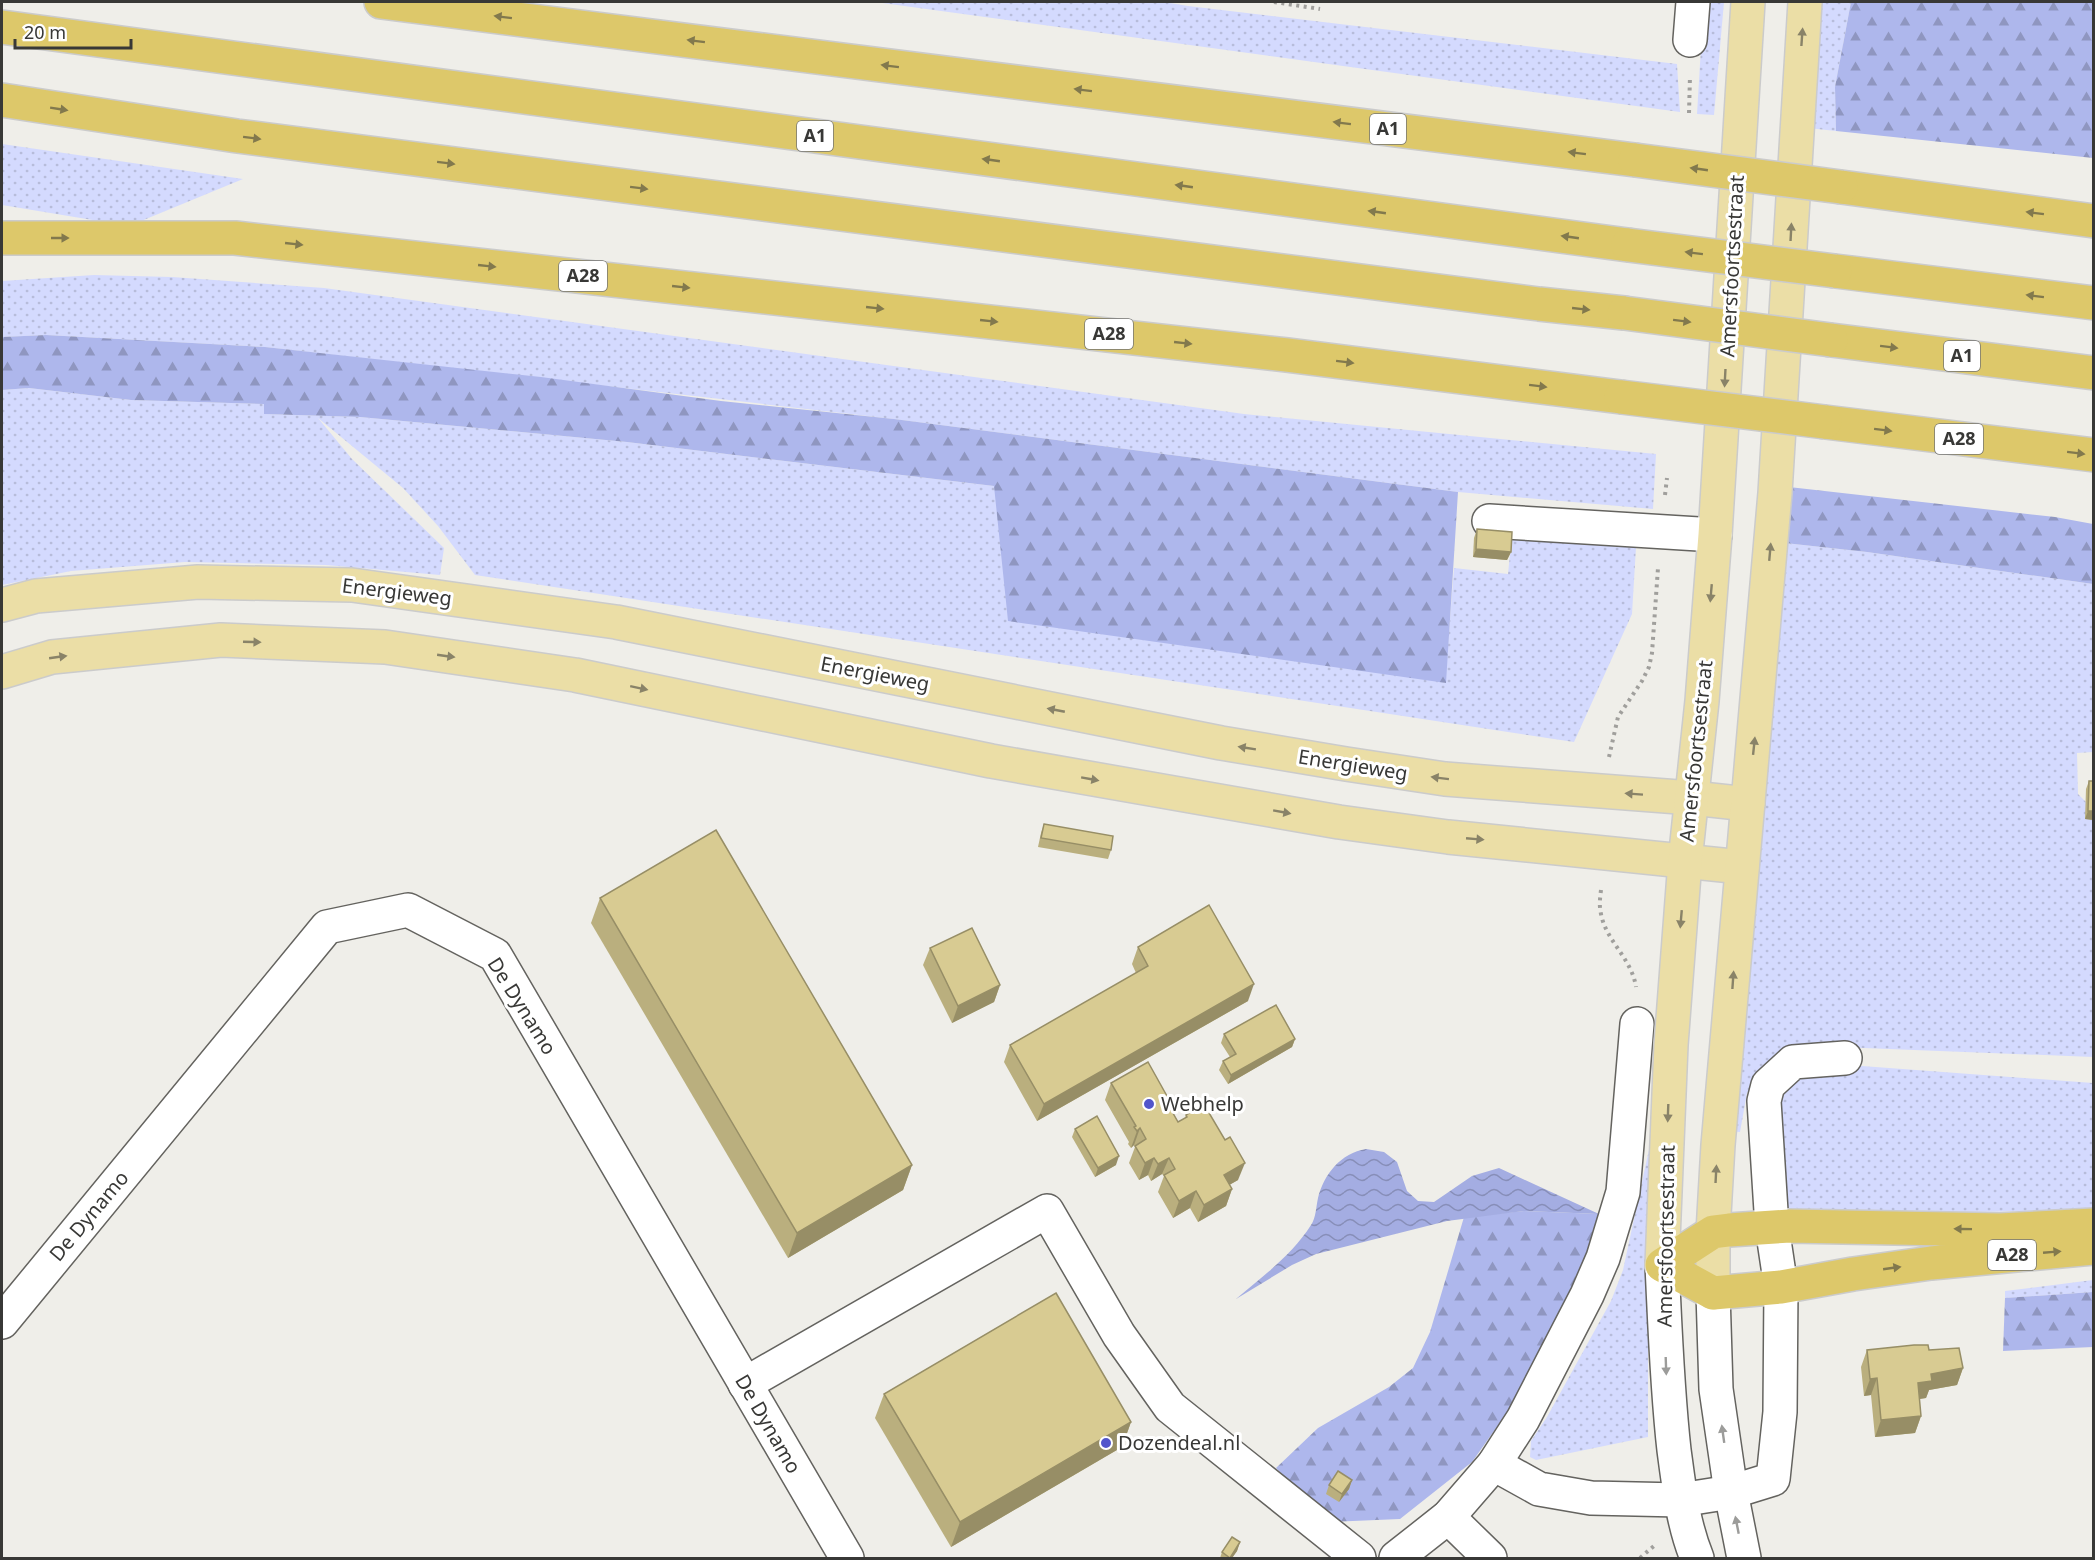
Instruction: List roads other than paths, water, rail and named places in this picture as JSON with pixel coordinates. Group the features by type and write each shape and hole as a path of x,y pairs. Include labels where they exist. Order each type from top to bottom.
{"highway":[{"name":"A1","path":"381,2 1635,160 2094,221"},
{"name":"A1","path":"2,27 1628,245 2094,303"},
{"name":"A1","path":"2,100 249,138 1527,303 1624,313 2094,373"},
{"name":"A28","path":"2,238 236,238 1287,355 2094,455"},
{"name":"A28","path":"1662,1265 1713,1232 1772,1227 2000,1230 2094,1225"},
{"name":"A28","path":"1713,1293 1780,1287 1931,1263 2094,1248"},
{"path":"1662,1265 1713,1293"}],"main road":[{"name":"Amersfoortsestraat","path":"1662,1265 1671,1045 1685,861 1715,535 1748,2"},
{"path":"1713,1293 1713,1232 1718,1145 1775,493 1805,2"},
{"name":"Energieweg","path":"2,605 36,596 198,582 352,585 616,622 1209,741 1323,760 1445,779 1748,804"},
{"path":"2,672 52,657 221,640 385,647 575,675 991,761 1339,822 1448,837 1603,851 1742,867"}],"street":[{"path":"1690,40 1694,2"},
{"path":"1489,521 1715,535"},
{"name":"De Dynamo","path":"2,1322 327,927 408,910 495,954 847,1558"},
{"name":"Amersfoortsestraat","path":"1396,1558 1448,1517 1494,1464 1523,1419 1587,1294 1603,1258 1623,1192 1637,1024"},
{"path":"1494,1464 1539,1489 1591,1498 1680,1500 1731,1492 1773,1479 1780,1412 1780,1287 1772,1227 1764,1101 1768,1085 1793,1062 1845,1058"},
{"path":"745,1384 1047,1211 1119,1335 1170,1407 1359,1558"},
{"name":"Amersfoortsestraat","path":"1662,1265 1667,1385 1680,1500 1690,1541 1697,1558"},
{"path":"1713,1293 1716,1389 1731,1492 1744,1558"},
{"path":"1448,1517 1490,1558"}],"water":[{"path":"1366,1149 1384,1152 1397,1162 1407,1191 1418,1201 1434,1202 1472,1176 1499,1168 1599,1214 1524,1211 1447,1221 1316,1254 1292,1265 1236,1299 1276,1265 1303,1236 1314,1219 1321,1189 1335,1166 1349,1155"}],"place":[{"name":"Webhelp","path":"1149,1104"},
{"name":"Dozendeal.nl","path":"1106,1443"}]}
